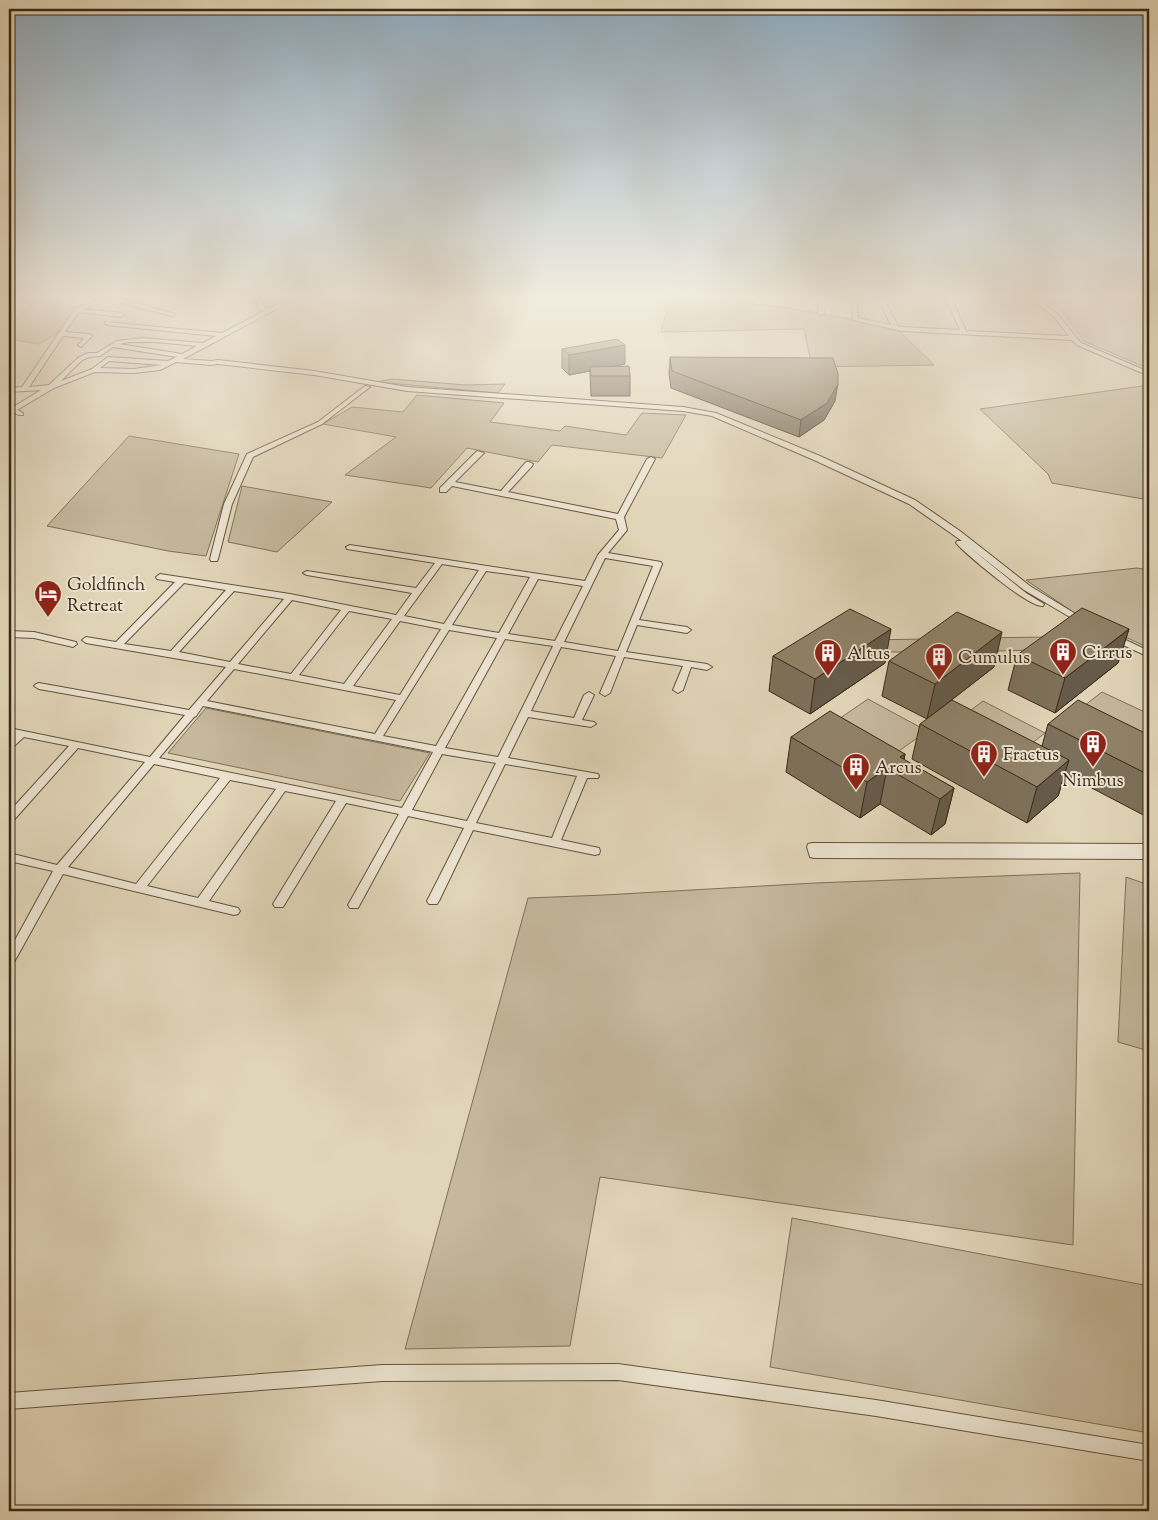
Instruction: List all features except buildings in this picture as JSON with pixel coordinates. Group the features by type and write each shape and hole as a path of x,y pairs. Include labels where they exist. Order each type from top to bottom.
{"street":[{"path":"24,390 37,370"},
{"path":"9,390 52,387 68,370"},
{"path":"21,414 12,410 52,387 94,370 150,370"},
{"path":"255,370 311,375 407,389 705,412 836,469 896,499 921,514 1024,595 1088,627"},
{"path":"311,375 367,387 413,392 696,414 715,419 836,469"},
{"path":"214,559 228,504 250,456 320,423 367,387"},
{"path":"443,490 480,453"},
{"path":"433,901 602,555 623,530 620,517 651,459"},
{"path":"502,494 529,464"},
{"path":"450,483 620,517"},
{"path":"350,547 588,584"},
{"path":"602,555 658,564 605,693"},
{"path":"347,687 440,561"},
{"path":"377,738 445,627 484,568"},
{"path":"307,573 417,591"},
{"path":"354,905 535,576"},
{"path":"160,577 290,597 445,627 707,667"},
{"path":"118,645 182,580"},
{"path":"173,654 232,588"},
{"path":"9,961 60,869 234,666 290,597"},
{"path":"293,677 347,608"},
{"path":"634,622 687,630"},
{"path":"9,634 34,635 73,644"},
{"path":"1149,654 1104,635 1149,661"},
{"path":"86,640 173,654 402,698"},
{"path":"678,690 688,664"},
{"path":"39,686 193,714"},
{"path":"577,721 589,695"},
{"path":"202,702 439,750 589,775 555,843"},
{"path":"524,713 591,724"},
{"path":"9,731 595,851"},
{"path":"9,746 21,734"},
{"path":"9,818 76,745"},
{"path":"139,888 227,776"},
{"path":"201,903 283,787"},
{"path":"279,904 343,799"},
{"path":"1149,848 813,850 1149,855"},
{"path":"9,857 234,911"},
{"path":"9,1401 382,1373 618,1372 876,1408 1149,1453"}],"shaded area":[{"path":"392,379 466,385 505,384 498,393 377,382"},
{"path":"1149,385 1149,500 1052,483 1048,474 980,409"},
{"path":"417,395 504,403 490,422 560,431 565,426 626,435 642,413 686,415 662,458 552,445 538,462 467,448 431,488 345,475 396,437 323,424 352,407 403,412"},
{"path":"129,436 239,454 206,556 168,551 47,526"},
{"path":"242,486 332,502 277,552 228,542"},
{"path":"1137,568 1149,570 1149,648 1076,614 1026,580"},
{"path":"1052,637 1036,650 996,651 968,638"},
{"path":"927,639 913,652 889,652 865,640"},
{"path":"1102,692 1149,714 1149,739 1067,719"},
{"path":"868,699 927,731 892,756 833,723"},
{"path":"983,701 1045,733 1013,758 951,725"},
{"path":"206,708 430,753 400,801 168,753"},
{"path":"1080,873 1073,1245 600,1177 570,1346 405,1349 528,898 815,883"},
{"path":"1126,877 1149,885 1149,1051 1118,1042"},
{"path":"792,1218 1149,1286 1149,1433 770,1367"}],"place":[{"name":"Goldfinch Retreat","path":"48,618"},
{"name":"Cirrus","path":"1063,676"},
{"name":"Altus","path":"828,677"},
{"name":"Cumulus","path":"939,681"},
{"name":"Nimbus","path":"1093,768"},
{"name":"Fractus","path":"984,778"},
{"name":"Arcus","path":"856,791"}]}
